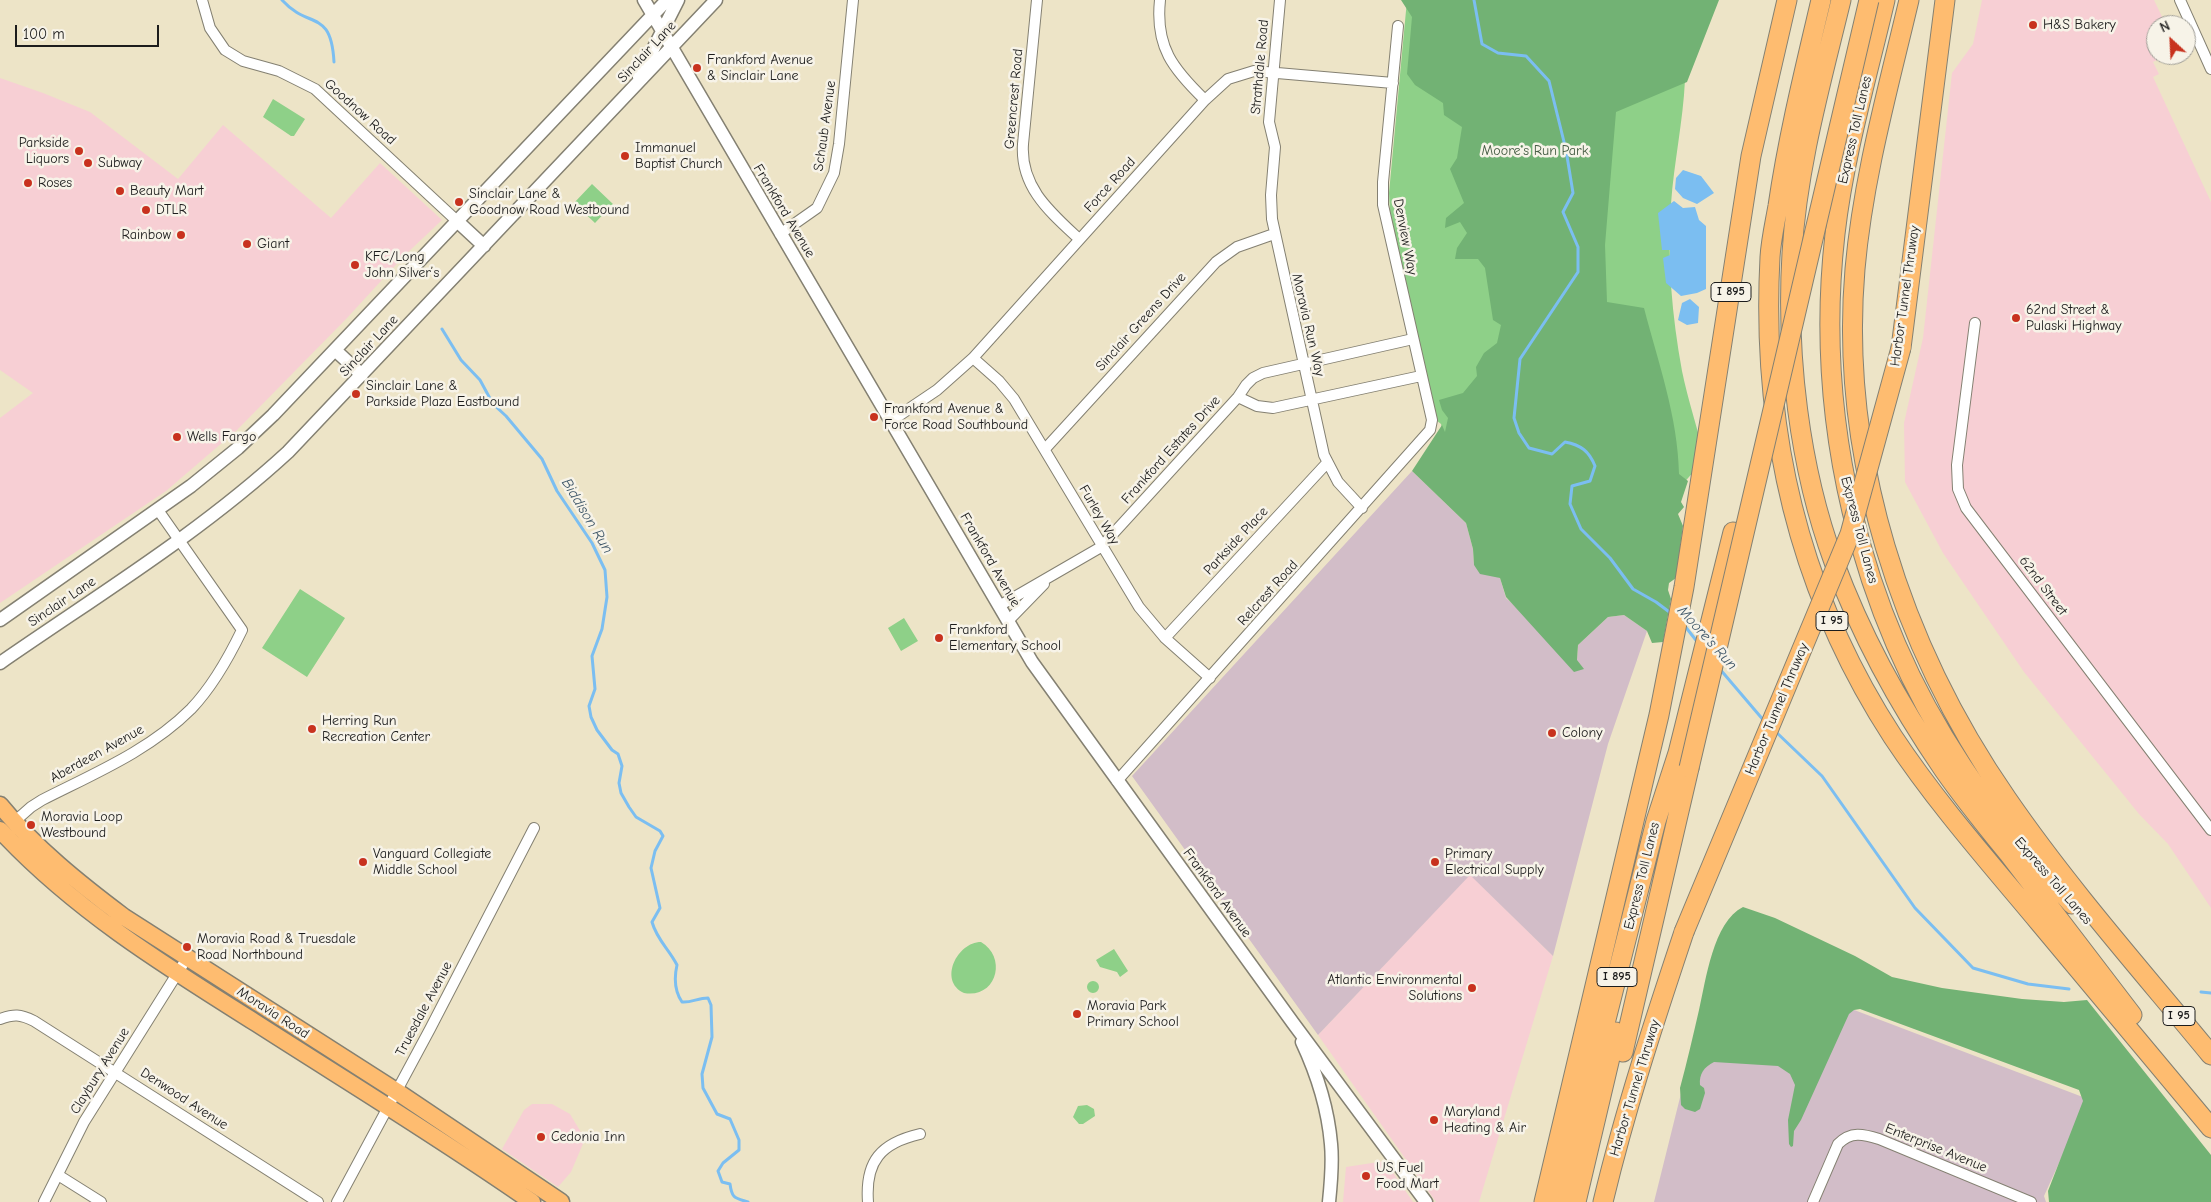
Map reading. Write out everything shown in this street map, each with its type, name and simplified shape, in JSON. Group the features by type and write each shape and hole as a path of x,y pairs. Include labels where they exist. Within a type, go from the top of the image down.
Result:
{"highway":[{"name":"I 895","path":"1544,1196 1653,740 1670,658 1684,587 1751,156 1787,0"},
{"name":"I 95","path":"1821,0 1782,174 1771,253 1768,319 1772,392 1782,466 1796,522 1813,572 1835,628 1860,679 1893,736 1925,782 2211,1128"},
{"name":"Express Toll Lanes","path":"1841,0 1801,177 1792,251 1790,317 1805,455 1818,512 1834,562 1882,667 1913,722 1945,772 2211,1119"},
{"name":"Express Toll Lanes","path":"1560,1202 1656,820 1678,753 1733,532 1859,0"},
{"name":"Express Toll Lanes","path":"1588,1202 1870,0"},
{"name":"Express Toll Lanes","path":"1885,0 1843,182 1835,235 1831,288 1831,360 1835,413 1846,486 1859,540 1881,606 1901,656 1930,712 1961,765 2013,835 2086,920 2146,976"},
{"name":"I 95","path":"1909,0 1866,186 1855,272 1854,342 1856,394 1870,492 1906,605 1936,678 1968,739 2026,826 2211,1055"},
{"name":"Harbor Tunnel Thruway","path":"1603,1202 1618,1139 1635,1082 1684,932 1850,534 1900,348 1945,0"},
{"path":"1576,1202 1663,832 1678,753"}],"main road":[{"name":"Moravia Road","path":"0,805 4,831 36,867 76,900 176,974 387,1107 532,1202"},
{"name":"Moravia Road","path":"4,831 34,842 98,897 187,958 396,1091 561,1202"}],"street":[{"name":"Goodnow Road","path":"202,0 210,28 225,50 243,61 279,71 314,88 457,221"},
{"name":"Frankford Avenue","path":"644,0 999,606 1048,686 1426,1202"},
{"name":"Sinclair Lane","path":"0,620 158,510 238,448 273,415 667,0"},
{"path":"634,88 678,0"},
{"name":"Sinclair Lane","path":"0,663 180,541 228,505 268,471 311,429 716,0"},
{"name":"Schaub Avenue","path":"780,234 817,208 831,184 839,144 853,0"},
{"name":"Greencrest Road","path":"1038,0 1023,144 1024,166 1032,187 1041,202 1079,239"},
{"path":"1160,0 1160,32 1169,60 1184,79 1205,100"},
{"name":"Strathdale Road","path":"1272,135 1268,122 1280,0"},
{"path":"2180,0 2211,69"},
{"name":"Denview Way","path":"1398,26 1383,182 1383,205 1432,420"},
{"name":"Force Road","path":"891,421 937,390 972,358 1205,100 1228,80 1254,71 1393,84"},
{"name":"Moravia Run Way","path":"1272,135 1276,147 1271,196 1274,234 1311,401 1326,463 1345,490 1362,508"},
{"path":"457,221 484,246"},
{"name":"Sinclair Greens Drive","path":"1045,449 1216,262 1237,246 1274,234"},
{"name":"62nd Street","path":"1974,323 1957,465 1958,489 1966,508 2211,830"},
{"name":"Frankford Estates Drive","path":"999,606 1101,547 1238,397 1252,378 1263,373 1413,339"},
{"path":"335,350 362,375"},
{"name":"Furley Way","path":"972,358 1010,394 1045,449 1130,594 1165,638 1210,678"},
{"name":"Frankford Estates Drive","path":"1238,397 1257,406 1273,408 1422,376"},
{"name":"Relcrest Road","path":"1117,781 1427,436 1432,420"},
{"name":"Parkside Place","path":"1165,638 1326,463"},
{"name":"Aberdeen Avenue","path":"4,831 31,806 128,756 157,737 190,710 200,699 231,651 242,630 158,510"},
{"name":"Frankford Estates Drive","path":"1008,621 1054,575"},
{"name":"Truesdale Avenue","path":"337,1202 534,828"},
{"name":"Claybury Avenue","path":"44,1202 84,1122 114,1071 187,958"},
{"name":"Denwood Avenue","path":"0,1020 12,1015 21,1015 34,1021 318,1202"},
{"path":"1294,1023 1315,1071 1326,1111 1332,1160 1330,1202"},
{"path":"1326,1111 1327,1085 1331,1072"},
{"path":"868,1202 870,1171 883,1150 900,1139 920,1134"},
{"name":"Enterprise Avenue","path":"1813,1202 1838,1144 1849,1136 1866,1135 2030,1201"},
{"path":"58,1175 102,1202"}],"shaded area":[{"path":"1982,0 2154,0 2161,15 2146,15 2146,65 2154,65 2159,74 2153,77 2211,202 2211,908 2168,844 2139,814 2024,672 1943,553 1905,482 1904,423 1923,338 1952,73 1973,44"},
{"path":"0,78 90,112 178,179 223,125 331,218 380,163 442,220 403,257 347,318 237,430 166,491 0,603 0,418 33,393 0,370"},
{"path":"1412,471 1466,523 1473,549 1474,565 1500,578 1506,598 1577,660 1578,645 1608,617 1624,615 1647,631 1608,744 1553,956 1470,875 1318,1035 1132,776"},
{"path":"1470,874 1553,956 1479,1202 1436,1202 1318,1035"},
{"path":"1715,957 2088,1099 2044,1196 2046,1202 1654,1202"},
{"path":"532,1104 552,1104 570,1114 585,1139 571,1172 558,1187 502,1149 524,1110"},
{"path":"1385,1161 1413,1202 1343,1202 1346,1167"}],"green space":[{"name":"Moore's Run Park","path":"1401,0 1719,0 1687,82 1616,112 1605,245 1607,302 1644,308 1671,411 1678,453 1679,474 1688,481 1681,502 1684,507 1678,514 1683,526 1676,578 1669,583 1668,590 1671,599 1663,642 1652,643 1647,631 1624,615 1608,617 1578,645 1577,660 1584,669 1574,672 1506,597 1500,578 1480,574 1474,565 1473,549 1466,523 1412,471 1442,425 1445,432 1448,418 1442,410 1439,400 1463,393 1477,376 1476,367 1484,353 1497,343 1501,325 1493,320 1485,268 1478,259 1455,259 1457,248 1467,233 1460,222 1445,228 1446,218 1464,203 1450,169 1457,158 1462,127 1444,115 1443,103 1415,85 1407,74 1412,17"},
{"name":"Moore's Run Park","path":"1407,0 1685,80 1671,204 1670,267 1675,330 1682,371 1705,459 1631,542 1474,548 1441,424 1436,420 1390,212 1389,193"},
{"path":"273,99 305,119 294,136 291,136 263,117"},
{"path":"592,184 613,204 595,223 574,203"},
{"path":"300,589 345,618 307,677 262,648"},
{"path":"904,618 918,641 901,651 888,628"},
{"path":"1743,907 1775,918 1855,956 1892,977 1942,988 2022,999 2064,1002 2087,1000 2211,1155 2211,1202 2049,1202 2048,1191 2083,1101 2079,1090 1860,1009 1854,1010 1849,1014 1801,1120 1794,1131 1793,1146 1791,1147 1789,1144 1788,1120 1795,1085 1790,1074 1778,1066 1714,1062 1707,1066 1700,1077 1700,1085 1704,1088 1705,1093 1700,1109 1695,1112 1685,1109 1681,1105 1680,1088 1712,953 1724,925"},
{"path":"981,942 989,949 994,958 995,976 991,984 984,990 975,993 964,993 956,987 952,980 954,963 958,955 965,948"},
{"path":"1114,949 1128,971 1120,977 1117,972 1100,967 1096,960"},
{"path":"1091,981 1095,981 1099,987 1095,993 1091,993 1087,989 1087,985"},
{"path":"1087,1105 1094,1109 1095,1116 1083,1124 1079,1124 1073,1117 1078,1106"}],"water":[{"path":"1683,170 1701,176 1714,193 1697,204 1683,198 1675,189 1676,178"},
{"path":"1674,201 1683,208 1695,207 1699,220 1706,226 1706,289 1681,296 1666,283 1663,258 1670,255 1670,250 1662,250 1658,213"},
{"path":"1690,299 1699,307 1698,323 1687,325 1678,320 1682,303"}],"waterway":[{"name":"Biddison Run","path":"282,0 301,15 317,22 323,27 332,45 334,62"},
{"name":"Moore's Run","path":"1474,0 1482,44 1498,53 1526,56 1549,81 1566,150 1573,193 1563,212 1578,247 1578,272 1520,359 1514,418 1519,433 1529,448 1552,454 1565,442 1580,447 1590,456 1595,466 1590,481 1572,486 1570,504 1581,529 1610,558 1633,589 1672,614"},
{"name":"Biddison Run","path":"442,329 461,360 480,380 493,404 506,416 542,459 557,491 592,543 605,570 607,597 602,629 592,656 595,689 589,706 591,717 597,730 612,750 618,754 622,766 619,783 621,793 629,807 636,817 660,831 663,836 655,851 651,868 660,908 652,922 657,934 677,965 675,984 682,1002 708,998 711,1005 712,1037 702,1074 703,1088 717,1114 730,1119 739,1140 739,1150 723,1163 718,1171 722,1182 730,1184 733,1195 740,1200 748,1202"},
{"name":"Moore's Run","path":"1684,625 1699,644"},
{"name":"Moore's Run","path":"1719,668 1765,722"},
{"name":"Moore's Run","path":"1775,731 1822,776 1915,908 1973,968 2028,984 2069,989"},
{"name":"Moore's Run","path":"2201,992 2211,993"}],"place":[{"name":"H&S Bakery","path":"2033,25"},
{"name":"Frankford Avenue & Sinclair Lane","path":"697,68"},
{"name":"Parkside Liquors","path":"79,151"},
{"name":"Immanuel Baptist Church","path":"625,156"},
{"name":"Subway","path":"88,163"},
{"name":"Roses","path":"28,183"},
{"name":"Beauty Mart","path":"120,191"},
{"name":"Sinclair Lane & Goodnow Road Westbound","path":"459,202"},
{"name":"DTLR","path":"146,210"},
{"name":"Rainbow","path":"181,235"},
{"name":"Giant","path":"247,244"},
{"name":"KFC/Long John Silver’s","path":"355,265"},
{"name":"62nd Street & Pulaski Highway","path":"2016,318"},
{"name":"Sinclair Lane & Parkside Plaza Eastbound","path":"356,394"},
{"name":"Frankford Avenue & Force Road Southbound","path":"874,417"},
{"name":"Wells Fargo","path":"177,437"},
{"name":"Frankford Elementary School","path":"939,638"},
{"name":"Herring Run Recreation Center","path":"312,729"},
{"name":"Colony","path":"1552,733"},
{"name":"Moravia Loop Westbound","path":"31,825"},
{"name":"Vanguard Collegiate Middle School","path":"363,862"},
{"name":"Primary Electrical Supply","path":"1435,862"},
{"name":"Moravia Road & Truesdale Road Northbound","path":"187,947"},
{"name":"Atlantic Environmental Solutions","path":"1472,988"},
{"name":"Moravia Park Primary School","path":"1077,1014"},
{"name":"Maryland Heating & Air","path":"1434,1120"},
{"name":"Cedonia Inn","path":"541,1137"},
{"name":"US Fuel Food Mart","path":"1366,1176"}]}
